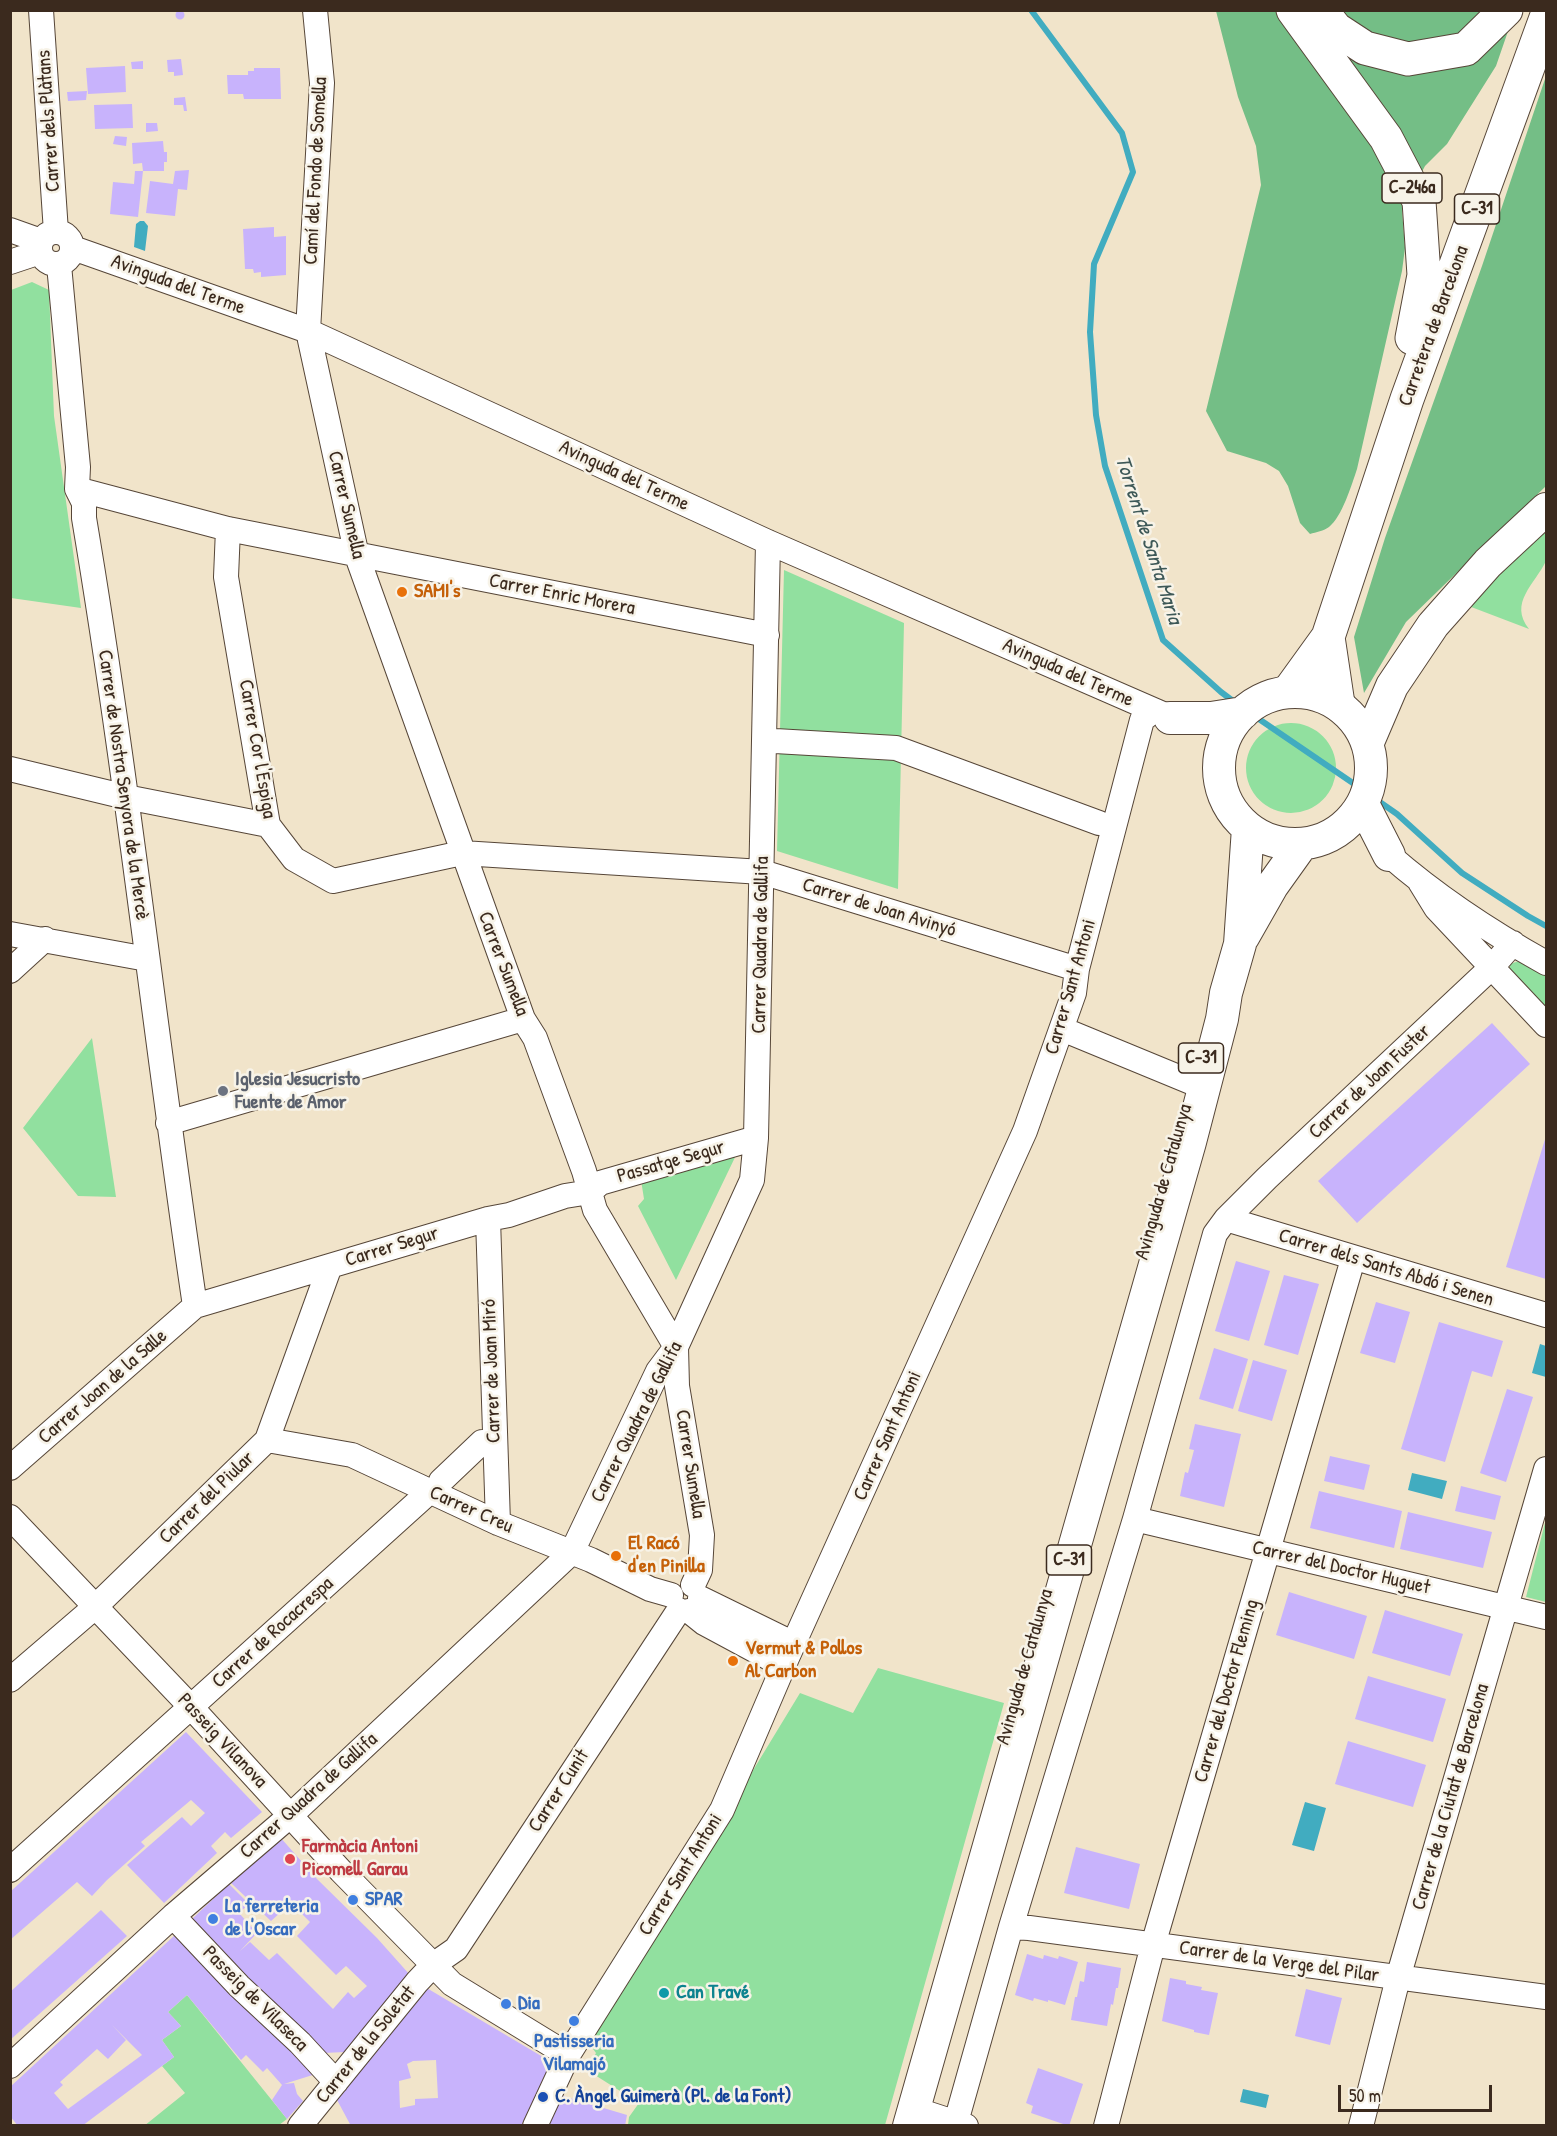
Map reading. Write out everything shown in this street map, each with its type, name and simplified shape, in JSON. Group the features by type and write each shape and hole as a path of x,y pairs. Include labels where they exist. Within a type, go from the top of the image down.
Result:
{"highway":[{"name":"C-246a","path":"1293,10 1386,138 1419,201 1424,275 1408,364 1407,399"},
{"path":"1321,10 1336,29 1365,48 1408,59 1466,49 1506,10"},
{"name":"Carretera de Barcelona","path":"1328,637 1407,399 1546,18"},
{"name":"C-31","path":"1289,691 1328,637"},
{"name":"C-31","path":"1328,637 1338,704"}],"main road":[{"path":"1368,742 1392,686 1433,625 1488,563 1546,509"},
{"path":"1289,691 1315,693 1338,704 1356,720 1368,742 1372,763 1367,794 1352,820 1338,831 1320,840 1302,844 1283,843 1264,838 1248,828 1232,811 1222,789 1219,765 1223,742 1234,722 1246,710 1268,696 1289,691"},
{"path":"1162,714 1211,718 1246,710"},
{"path":"1162,714 1199,740 1219,765"},
{"path":"1367,794 1389,855"},
{"name":"C-31","path":"1226,993 1240,944 1248,828"},
{"path":"1338,831 1389,855"},
{"name":"C-31","path":"1240,944 1272,886 1302,844"},
{"name":"Avinguda de Catalunya","path":"906,2120 1193,1083 1214,1017 1226,993"},
{"name":"Avinguda de Catalunya","path":"906,2120 1034,1691 1178,1185 1222,1019 1226,993"}],"street":[{"name":"Carrer dels Plàtans","path":"41,10 54,248"},
{"name":"Camí del Fondo de Somella","path":"308,332 322,82 315,10"},
{"name":"Avinguda del Terme","path":"10,230 54,248 308,332 768,542 1162,714"},
{"path":"10,262 54,248"},
{"name":"Carrer de Nostra Senyora de la Mercè","path":"54,248 78,467 77,489 84,503 84,518 126,797 168,1124 195,1306"},
{"name":"Carrer Sumella","path":"308,332 357,556 462,853 523,1019 535,1038 584,1171 595,1210 676,1347 677,1386 702,1535 700,1570 686,1600"},
{"name":"Carrer Enric Morera","path":"77,489 228,529 767,635"},
{"name":"Carrer Cor l'Espiga","path":"228,529 226,577 268,825 294,859 333,881 462,853"},
{"name":"Carrer Quadra de Gallifa","path":"10,2066 173,1916 291,1815 572,1552 658,1371 676,1347 752,1180 756,1138 768,542"},
{"name":"Carrer Sant Antoni","path":"535,2126 568,2055 722,1810 784,1666 1025,1131 1074,993 1077,969 1142,720 1162,714"},
{"path":"775,741 896,748 1099,824"},
{"path":"10,769 126,797 268,825"},
{"name":"Carrer de Joan Avinyó","path":"462,853 762,872 1077,969"},
{"path":"1389,855 1420,882 1546,963"},
{"path":"1420,882 1436,908 1546,1025"},
{"path":"10,934 147,959"},
{"path":"10,971 45,939"},
{"name":"Carrer de Joan Fuster","path":"1226,1219 1492,967 1513,943"},
{"path":"168,1124 523,1019"},
{"path":"1062,1029 1193,1083"},
{"name":"Passatge Segur","path":"590,1192 600,1183 756,1138"},
{"name":"Carrer Segur","path":"195,1306 488,1219 509,1215 565,1196 590,1192"},
{"name":"Carrer de Joan Miró","path":"488,1219 498,1523"},
{"path":"906,2120 961,2124 1011,1928 1135,1520 1215,1234 1226,1219"},
{"name":"Carrer dels Sants Abdó i Senen","path":"1226,1219 1353,1259 1546,1315"},
{"name":"Carrer del Doctor Fleming","path":"1106,2126 1153,1945 1353,1259"},
{"name":"Carrer del Piular","path":"10,1680 95,1607 267,1440 330,1266"},
{"name":"Carrer Joan de la Salle","path":"10,1468 195,1306"},
{"name":"Carrer Creu","path":"267,1440 352,1455 435,1487 498,1523 572,1552 650,1589 686,1600 794,1644"},
{"name":"Carrer de Rocacrespa","path":"10,1870 482,1442"},
{"name":"Carrer de la Ciutat de Barcelona","path":"1362,2126 1398,1978 1546,1469"},
{"name":"Passeig Vilanova","path":"10,1517 192,1707 341,1870 452,1984 568,2055"},
{"name":"Carrer del Doctor Huguet","path":"1135,1520 1546,1617"},
{"name":"Carrer Creu","path":"686,1600 704,1623 784,1666"},
{"name":"Carrer Cunit","path":"433,1965 456,1949 686,1600"},
{"name":"Passeig de Vilaseca","path":"173,1916 239,1986 300,2043 336,2082"},
{"name":"Carrer de la Verge del Pilar","path":"1011,1928 1029,1928 1546,1997"},
{"name":"Carrer de la Soletat","path":"300,2126 433,1965"}],"green space":[{"path":"1216,11 1515,11 1496,66 1447,144 1425,166 1402,210 1405,248 1402,271 1357,469 1346,500 1334,522 1325,530 1310,534 1300,523 1288,486 1279,471 1266,463 1227,451 1206,411 1261,185 1256,146 1238,97"},
{"path":"1546,76 1546,486 1406,622 1364,693 1354,637 1385,538 1482,266"},
{"path":"32,282 49,290 54,416 81,608 11,598 11,290"},
{"path":"1546,528 1547,558 1522,602 1523,620 1529,629 1466,605"},
{"path":"784,570 904,623 898,889 777,851"},
{"path":"1282,723 1300,723 1316,730 1329,743 1336,759 1336,777 1329,793 1316,806 1300,813 1282,813 1266,806 1253,793 1246,777 1246,759 1253,743 1266,730"},
{"path":"1522,960 1546,974 1546,1015 1509,974 1510,964"},
{"path":"92,1038 116,1197 78,1196 23,1128"},
{"path":"739,1149 676,1280 638,1206 644,1199 641,1180"},
{"path":"1546,1519 1546,1602 1526,1597"},
{"path":"878,1668 1004,1703 885,2125 628,2125 629,2117 639,2103 587,2070 596,2053 588,2042 800,1693 853,1713"},
{"path":"187,1995 287,2119 279,2125 144,2126 185,2093 162,2066 174,2057 162,2040 181,2026 168,2012"}],"water":[{"path":"144,221 148,226 145,251 134,247 136,224"},
{"path":"1540,1344 1546,1346 1546,1377 1532,1373"},
{"path":"1412,1473 1447,1481 1442,1499 1408,1490"},
{"path":"1305,1802 1326,1808 1314,1851 1292,1845"},
{"path":"1243,2089 1269,2095 1266,2108 1240,2102"}],"building":[{"path":"180,11 184,15 180,19 176,15"},
{"path":"181,59 183,75 174,76 174,72 168,72 167,60"},
{"path":"143,61 143,69 132,69 131,62"},
{"path":"125,66 126,92 88,94 86,68"},
{"path":"254,68 280,68 281,99 244,99 243,94 228,94 227,75 248,75 248,71 254,71"},
{"path":"87,91 86,100 68,101 67,92"},
{"path":"185,97 187,111 184,111 183,105 174,105 174,98"},
{"path":"132,104 133,128 95,129 94,105"},
{"path":"146,123 157,123 158,131 146,132"},
{"path":"115,136 127,137 126,146 113,144"},
{"path":"163,141 164,152 167,152 164,171 143,171 142,163 133,164 132,143"},
{"path":"189,170 187,190 178,189 175,216 146,213 150,181 173,184 175,171"},
{"path":"135,171 143,171 138,217 110,214 113,182 134,184"},
{"path":"274,227 274,237 286,236 286,275 261,277 261,272 254,273 253,269 245,269 243,229"},
{"path":"1492,1023 1530,1064 1357,1223 1318,1181"},
{"path":"1546,1136 1546,1279 1506,1267"},
{"path":"1236,1261 1270,1271 1249,1341 1215,1331"},
{"path":"1284,1275 1319,1284 1298,1355 1264,1345"},
{"path":"1376,1302 1410,1312 1395,1363 1360,1353"},
{"path":"1439,1322 1503,1341 1492,1377 1472,1371 1445,1462 1401,1449"},
{"path":"1214,1348 1248,1359 1233,1409 1199,1399"},
{"path":"1253,1360 1287,1370 1272,1421 1238,1411"},
{"path":"1507,1389 1533,1397 1506,1482 1480,1473"},
{"path":"1195,1424 1241,1434 1224,1507 1180,1496 1185,1472 1188,1473 1194,1450 1189,1449"},
{"path":"1330,1456 1370,1465 1364,1490 1324,1481"},
{"path":"1461,1486 1501,1496 1495,1520 1455,1511"},
{"path":"1319,1491 1402,1511 1394,1548 1310,1528"},
{"path":"1408,1512 1492,1532 1483,1568 1400,1549"},
{"path":"1289,1592 1367,1616 1354,1659 1276,1635"},
{"path":"1385,1610 1463,1634 1450,1676 1372,1653"},
{"path":"1368,1676 1446,1699 1433,1742 1355,1719"},
{"path":"186,1732 262,1812 231,1838 225,1832 211,1846 217,1853 164,1903 127,1865 182,1817 191,1826 205,1813 191,1800 141,1842 145,1846 92,1896 77,1882 10,1940 10,1892"},
{"path":"1348,1741 1426,1765 1413,1807 1335,1784"},
{"path":"280,1837 317,1879 377,1938 410,1975 346,2052 323,2053 248,1980 250,1979 192,1919 229,1884 249,1904 239,1913 257,1933 240,1951 250,1942 269,1960 277,1953 333,2009 348,1992 354,1998 367,1986 346,1966 336,1975 297,1936 310,1922 291,1903 271,1921 231,1883"},
{"path":"1076,1847 1140,1864 1129,1909 1064,1893"},
{"path":"101,1910 127,1936 10,2040 10,1992"},
{"path":"175,1935 319,2073 284,2084 294,2083 297,2094 303,2101 287,2119 272,2100 282,2085 267,2068 263,2072 246,2055 241,2060 187,1995 168,2012 181,2026 162,2040 174,2057 82,2126 18,2126 10,2116 10,2087","holes":["112,2025 142,2055 68,2109 54,2093 63,2085 60,2082 97,2049 108,2059 126,2040"]},
{"path":"1027,1954 1043,1959 1044,1955 1058,1959 1059,1956 1078,1962 1065,2005 1034,1998 1033,2001 1015,1995"},
{"path":"1087,1962 1121,1968 1107,2026 1071,2020 1080,1981 1084,1982"},
{"path":"1170,1978 1202,1987 1201,1990 1218,1993 1209,2035 1162,2021"},
{"path":"425,1987 553,2063 521,2126 351,2126 336,2098","holes":["436,2060 438,2098 415,2099 415,2105 400,2108 399,2081 411,2078 407,2064 413,2061"]},
{"path":"1306,1989 1342,1998 1330,2045 1295,2036"},
{"path":"1038,2068 1083,2084 1069,2126 1031,2113 1033,2106 1026,2103"},
{"path":"560,2095 627,2115 625,2126 546,2126"}],"waterway":[{"name":"Torrent de Santa Maria","path":"1031,10 1122,133 1133,172 1094,264 1090,332 1096,415 1105,466 1163,640 1237,704"},
{"name":"Torrent de Santa Maria","path":"1253,715 1366,792"},
{"name":"Torrent de Santa Maria","path":"1374,798 1397,814 1462,873 1546,926"}],"place":[{"name":"SAMI's","path":"402,592"},
{"name":"Iglesia Jesucristo Fuente de Amor","path":"223,1091"},
{"name":"El Racó d'en Pinilla","path":"616,1556"},
{"name":"Vermut & Pollos Al Carbon","path":"733,1661"},
{"name":"Farmàcia Antoni Picomell Garau","path":"290,1859"},
{"name":"SPAR","path":"353,1900"},
{"name":"La ferreteria de l'Oscar","path":"213,1919"},
{"name":"Can Travé","path":"664,1993"},
{"name":"Dia","path":"506,2004"},
{"name":"Pastisseria Vilamajó","path":"574,2021"},
{"name":"C. Àngel Guimerà (Pl. de la Font)","path":"543,2097"}]}
